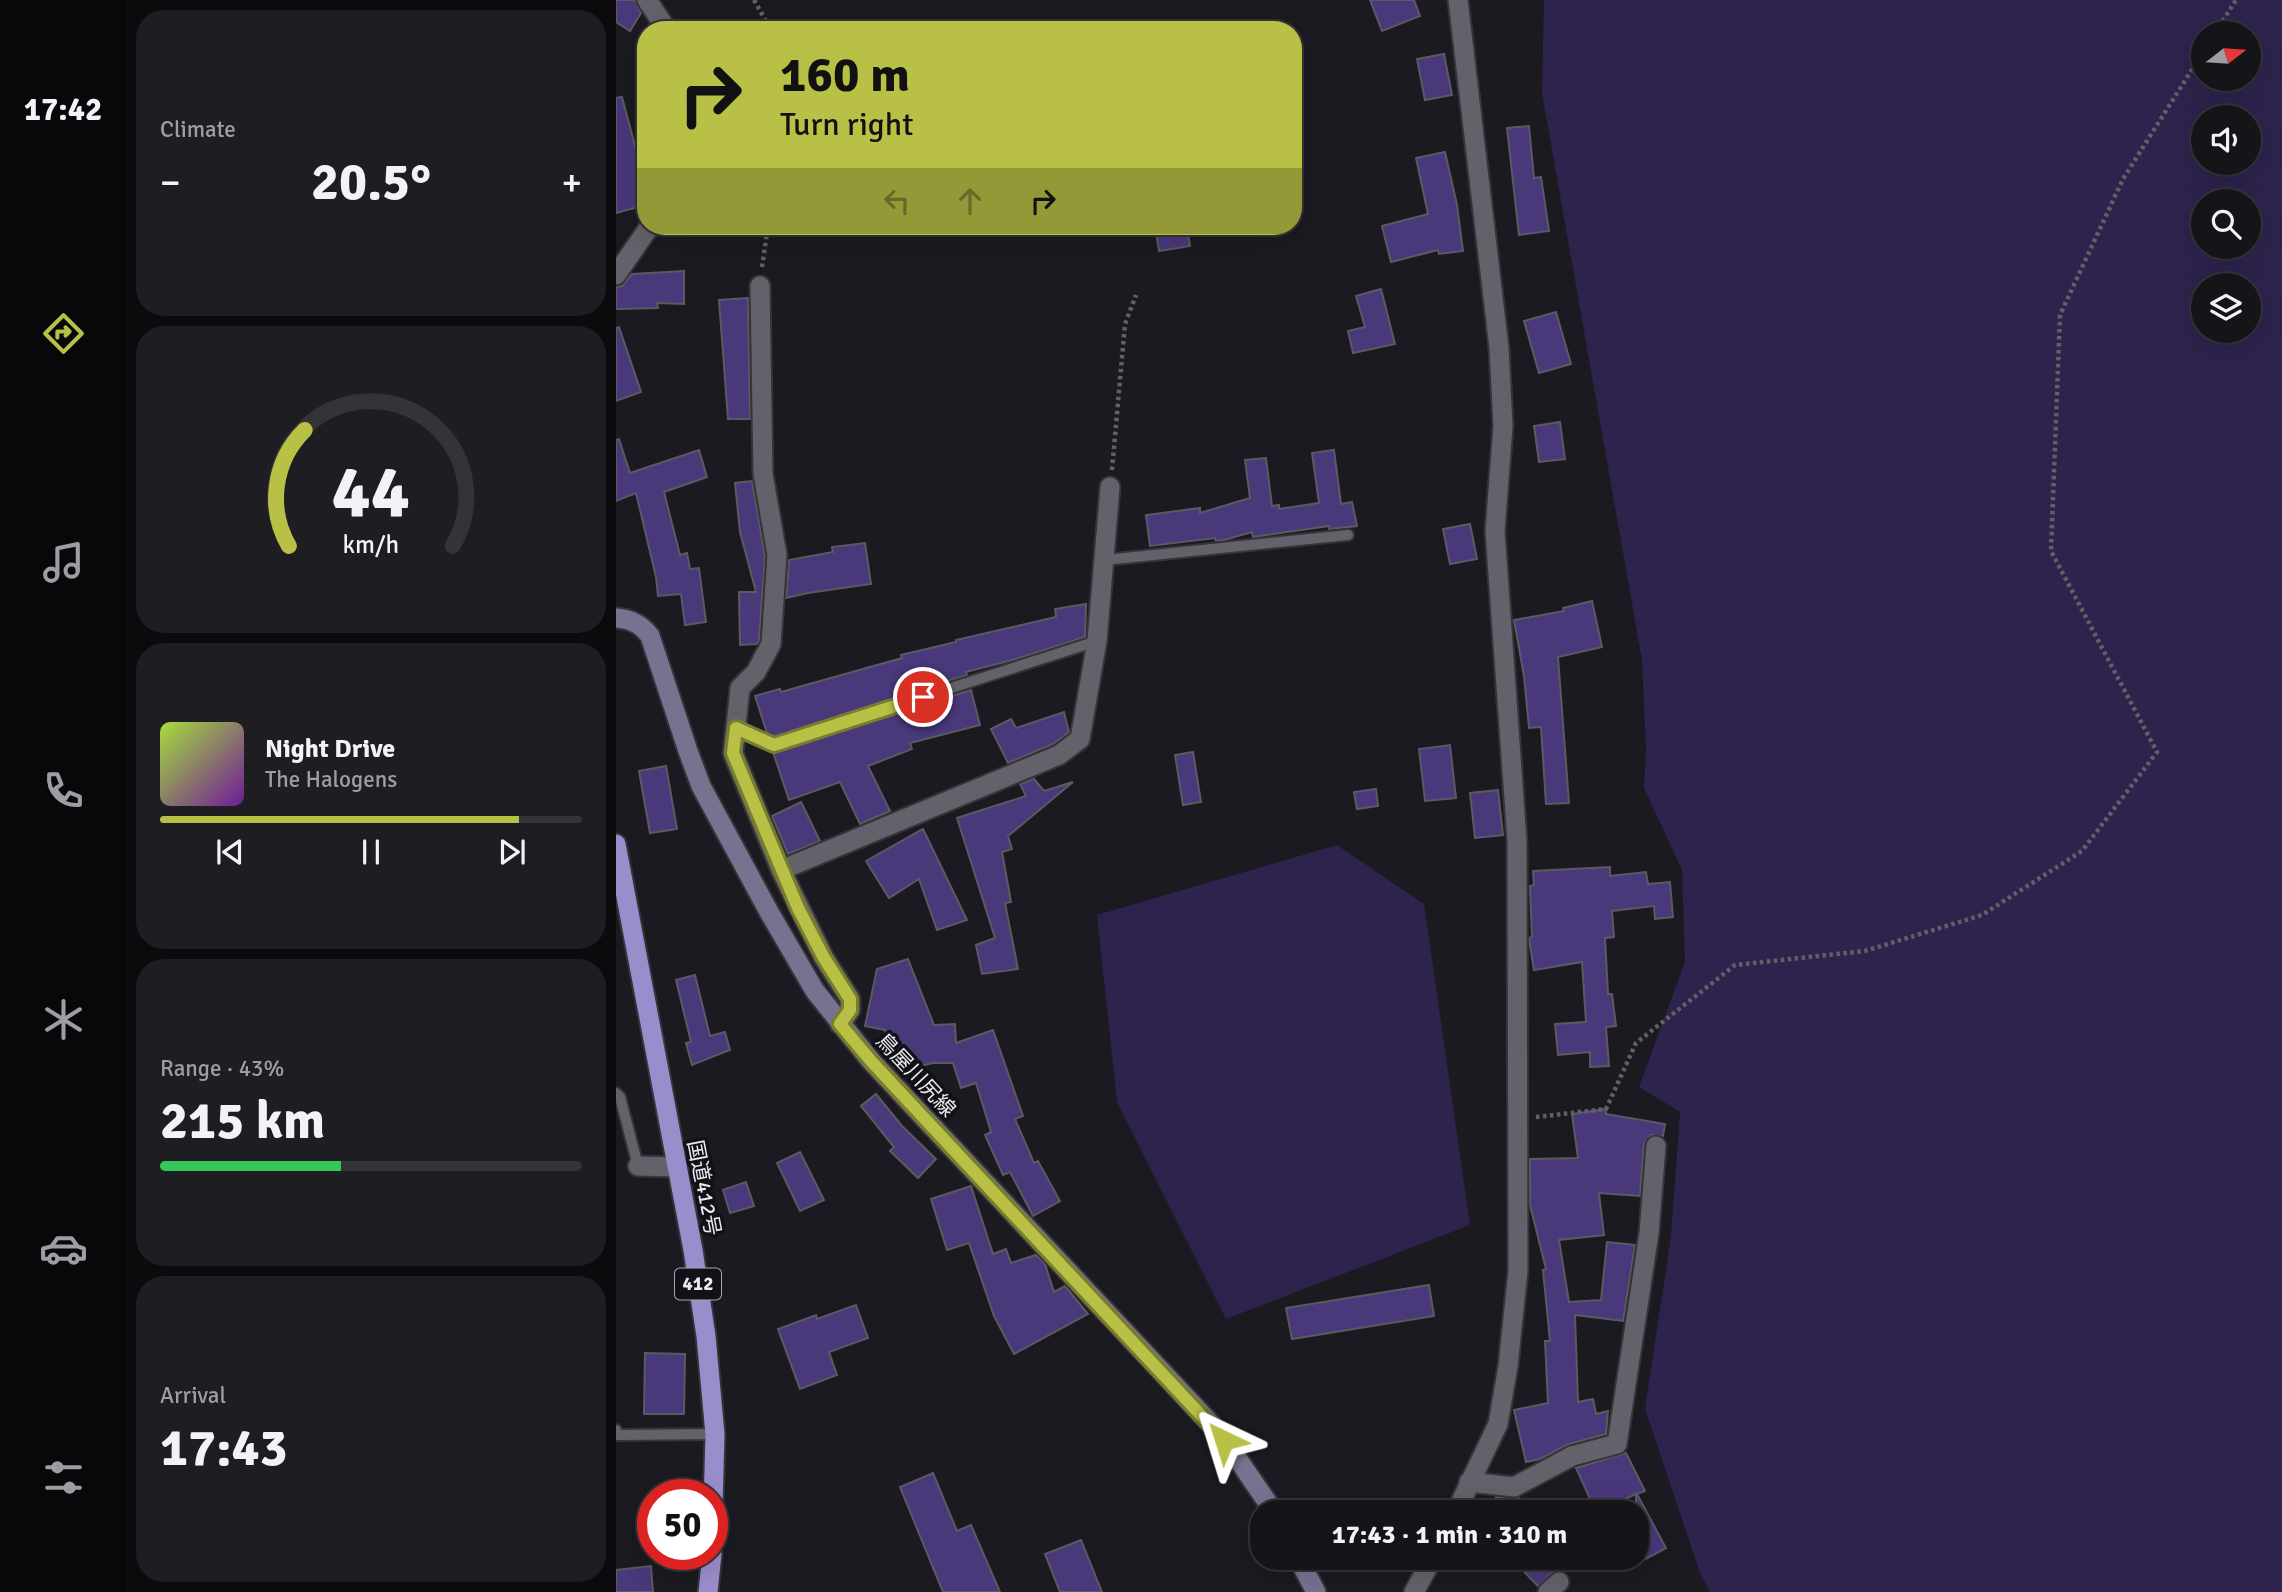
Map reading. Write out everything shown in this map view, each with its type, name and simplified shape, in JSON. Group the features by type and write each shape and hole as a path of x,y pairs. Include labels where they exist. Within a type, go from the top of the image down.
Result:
{"highway":[{"name":"国道412号","path":"616,844 693,1250 706,1336 715,1434 714,1479"},
{"path":"708,1592 710,1570"}],"main road":[{"name":"鳥屋川尻線","path":"616,618 632,621 650,636 701,786 792,954 840,1024 887,1078 1211,1424 1266,1500"},
{"path":"1304,1570 1316,1592"}],"street":[{"path":"647,0 661,21"},
{"path":"1458,0 1499,348 1503,426 1495,531 1517,841 1518,1119 1518,1271 1508,1366 1498,1424 1461,1500"},
{"path":"616,275 644,235"},
{"path":"760,286 763,474 777,555 771,644 756,672 740,688 733,753 781,870 824,958 850,999 850,1010 840,1024"},
{"path":"781,870 1059,755 1080,739 1097,641 1110,487"},
{"path":"1469,1482 1514,1487 1572,1456 1617,1444 1648,1233 1656,1146"},
{"path":"638,1166 677,1167"},
{"path":"1414,1592 1426,1570"}],"lane":[{"path":"1105,559 1348,535"},
{"path":"736,728 774,745 1097,641"},
{"path":"616,1094 620,1097 638,1166"},
{"path":"616,1430 618,1435 715,1434"}],"path":[{"path":"754,0 766,21"},
{"path":"2223,21 2236,0"},
{"path":"1518,1119 1606,1109 1636,1043 1735,965 1865,951 1982,915 2082,851 2157,752 2052,551 2060,315 2123,179 2191,71"},
{"path":"760,286 767,235"},
{"path":"1110,487 1125,324 1136,295"}],"shaded area":[{"path":"1544,0 2282,0 2282,1592 1710,1592 1700,1573 1645,1409 1671,1236 1680,1112 1639,1087 1685,962 1682,870 1644,788 1646,750 1642,660 1542,93"},
{"path":"1337,845 1424,904 1470,1225 1226,1319 1117,1102 1097,915"}],"building":[{"path":"616,0 635,0 641,13 630,31 616,22"},
{"path":"1370,0 1414,0 1420,16 1382,31"},
{"path":"1444,54 1452,95 1425,100 1417,59"},
{"path":"622,97 637,153 637,207 616,213 616,98"},
{"path":"1529,126 1534,178 1541,177 1549,231 1519,235 1507,128"},
{"path":"1445,152 1457,205 1463,251 1439,254 1438,250 1391,262 1382,226 1428,214 1416,158"},
{"path":"1156,235 1188,235 1190,246 1159,251"},
{"path":"684,271 684,304 657,303 658,308 616,309 616,287 622,286 632,274"},
{"path":"1381,289 1395,344 1353,353 1348,331 1365,327 1356,296"},
{"path":"748,298 750,419 728,419 719,300"},
{"path":"1556,312 1571,364 1539,373 1524,321"},
{"path":"619,327 641,392 616,401 616,328"},
{"path":"1560,422 1565,459 1539,462 1534,426"},
{"path":"619,439 630,473 699,450 707,477 664,492 680,555 687,553 690,569 699,568 706,622 685,625 681,594 658,596 636,493 616,501 616,440"},
{"path":"1334,450 1341,504 1352,502 1357,526 1329,529 1329,526 1253,537 1252,532 1224,540 1216,541 1215,538 1150,546 1146,515 1200,508 1200,513 1250,498 1245,460 1266,458 1272,506 1279,505 1279,509 1319,503 1312,453"},
{"path":"752,481 765,556 759,641 757,644 740,645 739,592 756,592 740,532 735,483"},
{"path":"1470,524 1477,559 1450,564 1443,529"},
{"path":"865,543 871,584 786,598 789,560 833,552 832,547"},
{"path":"1592,601 1602,647 1558,657 1569,803 1546,804 1541,727 1529,728 1524,676 1514,620 1564,611 1563,608"},
{"path":"1086,604 1085,637 966,672 967,675 774,737 767,733 755,696 780,689 781,692 956,640 1056,617 1055,609"},
{"path":"971,690 980,725 910,743 912,749 868,766 890,811 860,824 840,782 789,800 773,752"},
{"path":"1064,712 1069,732 1053,744 1008,763 991,729 1011,719 1016,728"},
{"path":"1450,745 1456,798 1425,801 1419,749"},
{"path":"1193,752 1201,802 1183,805 1175,755"},
{"path":"666,766 677,829 650,833 639,771"},
{"path":"1034,779 1044,791 1073,782 1008,836 1012,849 1002,852 1011,902 1005,903 1018,969 982,974 976,945 995,938 957,818 1026,796 1020,784"},
{"path":"1376,789 1378,806 1357,809 1354,792"},
{"path":"1498,790 1503,835 1475,838 1470,793"},
{"path":"801,802 820,841 788,854 772,816"},
{"path":"923,829 967,920 937,930 919,879 889,898 866,861"},
{"path":"1610,867 1610,876 1646,872 1648,884 1670,882 1673,917 1655,919 1654,906 1612,911 1614,937 1605,938 1608,994 1612,994 1616,1026 1606,1027 1609,1066 1590,1067 1590,1052 1558,1055 1555,1024 1586,1022 1582,962 1534,970 1529,939 1532,936 1530,886 1534,885 1533,871"},
{"path":"908,959 934,1025 955,1024 956,1043 993,1030 1023,1116 1015,1119 1034,1163 1038,1161 1060,1201 1033,1216 1010,1172 1003,1175 985,1135 991,1132 976,1083 961,1088 953,1063 933,1063 898,1071 894,1067 885,1030 865,1026 877,969"},
{"path":"695,975 710,1036 725,1032 730,1050 692,1065 686,1043 691,1042 676,980"},
{"path":"876,1094 902,1126 936,1159 918,1178 890,1151 894,1147 861,1106"},
{"path":"1606,1109 1606,1114 1665,1124 1663,1136 1651,1135 1644,1144 1640,1196 1599,1193 1604,1235 1559,1240 1569,1302 1601,1300 1607,1242 1635,1245 1623,1321 1575,1315 1578,1402 1593,1399 1596,1414 1608,1411 1606,1434 1569,1444 1540,1459 1526,1462 1514,1410 1548,1403 1545,1341 1550,1341 1543,1270 1546,1269 1530,1205 1530,1159 1578,1158 1572,1114"},
{"path":"800,1152 824,1200 800,1211 777,1163"},
{"path":"746,1182 754,1206 730,1213 723,1190"},
{"path":"971,1186 993,1254 1006,1249 1011,1263 1036,1255 1045,1264 1054,1292 1065,1286 1088,1314 1014,1354 994,1316 969,1243 947,1250 931,1199"},
{"path":"1429,1285 1434,1316 1292,1339 1286,1308"},
{"path":"856,1305 868,1338 829,1352 837,1375 800,1389 778,1329 816,1315 817,1319"},
{"path":"645,1353 685,1354 684,1414 644,1414"},
{"path":"1626,1453 1645,1491 1637,1494 1640,1500 1636,1500 1636,1494 1623,1500 1591,1500 1576,1468"},
{"path":"933,1473 957,1531 971,1525 1000,1592 943,1592 900,1487"},
{"path":"1496,1497 1522,1500 1494,1500"},
{"path":"1649,1516 1666,1548 1649,1557"},
{"path":"1081,1540 1102,1592 1060,1592 1045,1554"},
{"path":"637,1568 637,1570 651,1570 653,1592 616,1592 616,1570"},
{"path":"1523,1570 1554,1571 1538,1586"}],"route":[{"path":"923,697 774,745 736,728 733,753 781,870 824,958 850,999 850,1010 840,1024 871,1061 1186,1396 1224,1440"}]}
